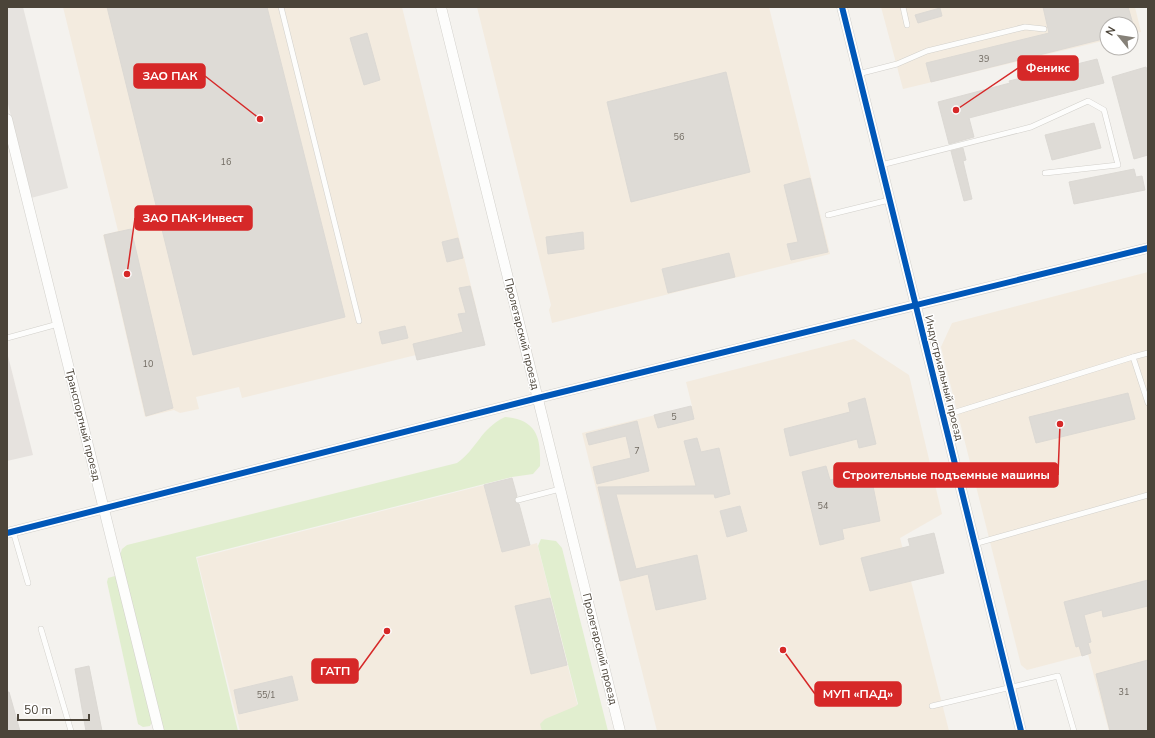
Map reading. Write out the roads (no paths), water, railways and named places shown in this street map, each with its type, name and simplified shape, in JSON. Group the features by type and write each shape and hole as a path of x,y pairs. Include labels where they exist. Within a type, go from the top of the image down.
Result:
{"street":[{"name":"Пролетарский проезд","path":"441,7 620,731"},
{"name":"Индустриальный проезд","path":"842,7 1021,731"},
{"name":"Транспортный проезд","path":"7,120 159,731"},
{"path":"10,532 538,398 1148,248"}],"lane":[{"path":"281,7 359,321"},
{"path":"903,7 907,26"},
{"path":"858,74 896,64 927,51 1025,27 1044,29"},
{"path":"881,165 1031,126 1088,100 1104,110 1118,165 1045,173"},
{"path":"828,215 890,200"},
{"path":"7,338 58,324"},
{"path":"943,416 1148,353"},
{"path":"1133,357 1148,403"},
{"path":"518,500 560,489"},
{"path":"974,544 1148,495"},
{"path":"10,532 28,583"},
{"path":"41,629 71,731"},
{"path":"932,706 1058,676 1074,731"}],"place":[{"name":"Феникс","path":"956,110"},
{"name":"ЗАО ПАК","path":"260,119"},
{"name":"ЗАО ПАК-Инвест","path":"127,274"},
{"name":"Строительные подъемные машины","path":"1060,424"},
{"name":"ГАТП","path":"387,631"},
{"name":"МУП «ПАД»","path":"783,650"}]}
